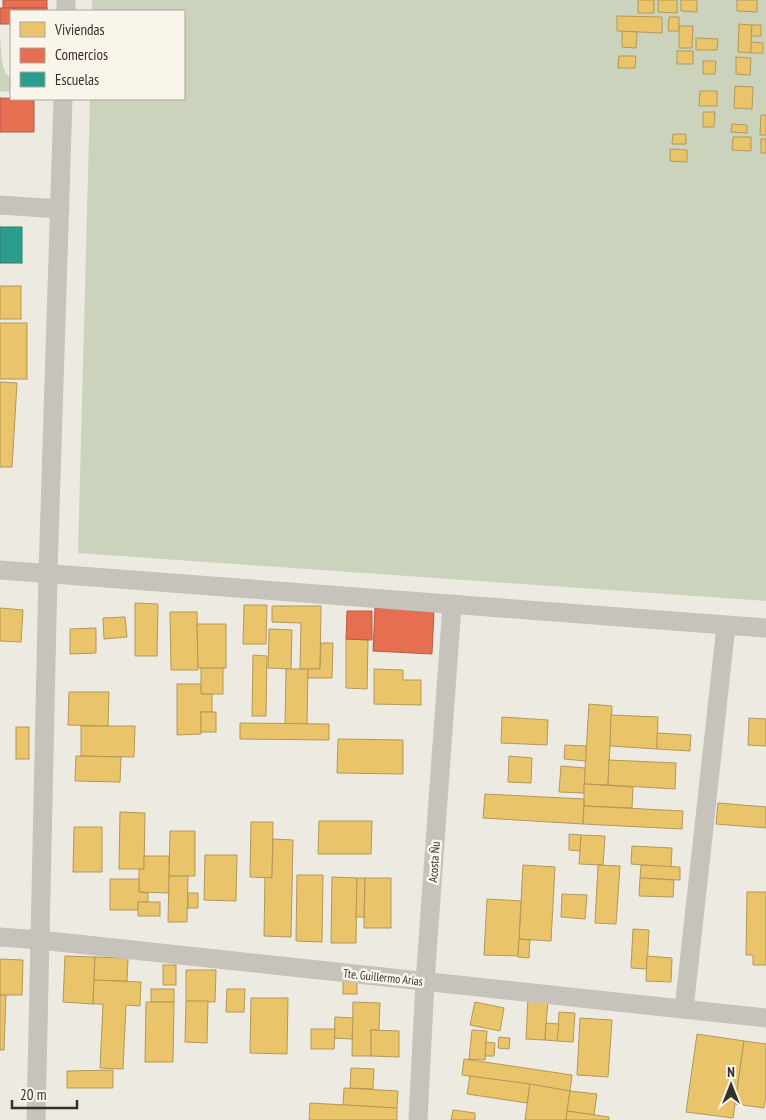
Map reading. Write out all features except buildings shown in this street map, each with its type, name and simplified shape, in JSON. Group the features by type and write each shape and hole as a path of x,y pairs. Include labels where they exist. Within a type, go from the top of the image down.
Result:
{"street":[{"path":"36,1120 48,573 63,100"},
{"path":"0,205 60,209"},
{"path":"0,570 766,628"},
{"name":"Acosta Ñu","path":"418,1120 425,982 452,604"},
{"path":"684,1009 726,626"},
{"name":"Tte. Guillermo Arias","path":"0,937 766,1018"}],"green space":[{"path":"92,0 766,0 766,601 78,553 90,100 185,100 185,10 92,10"},
{"path":"0,38 3,66 10,77 10,92 0,91"}]}
